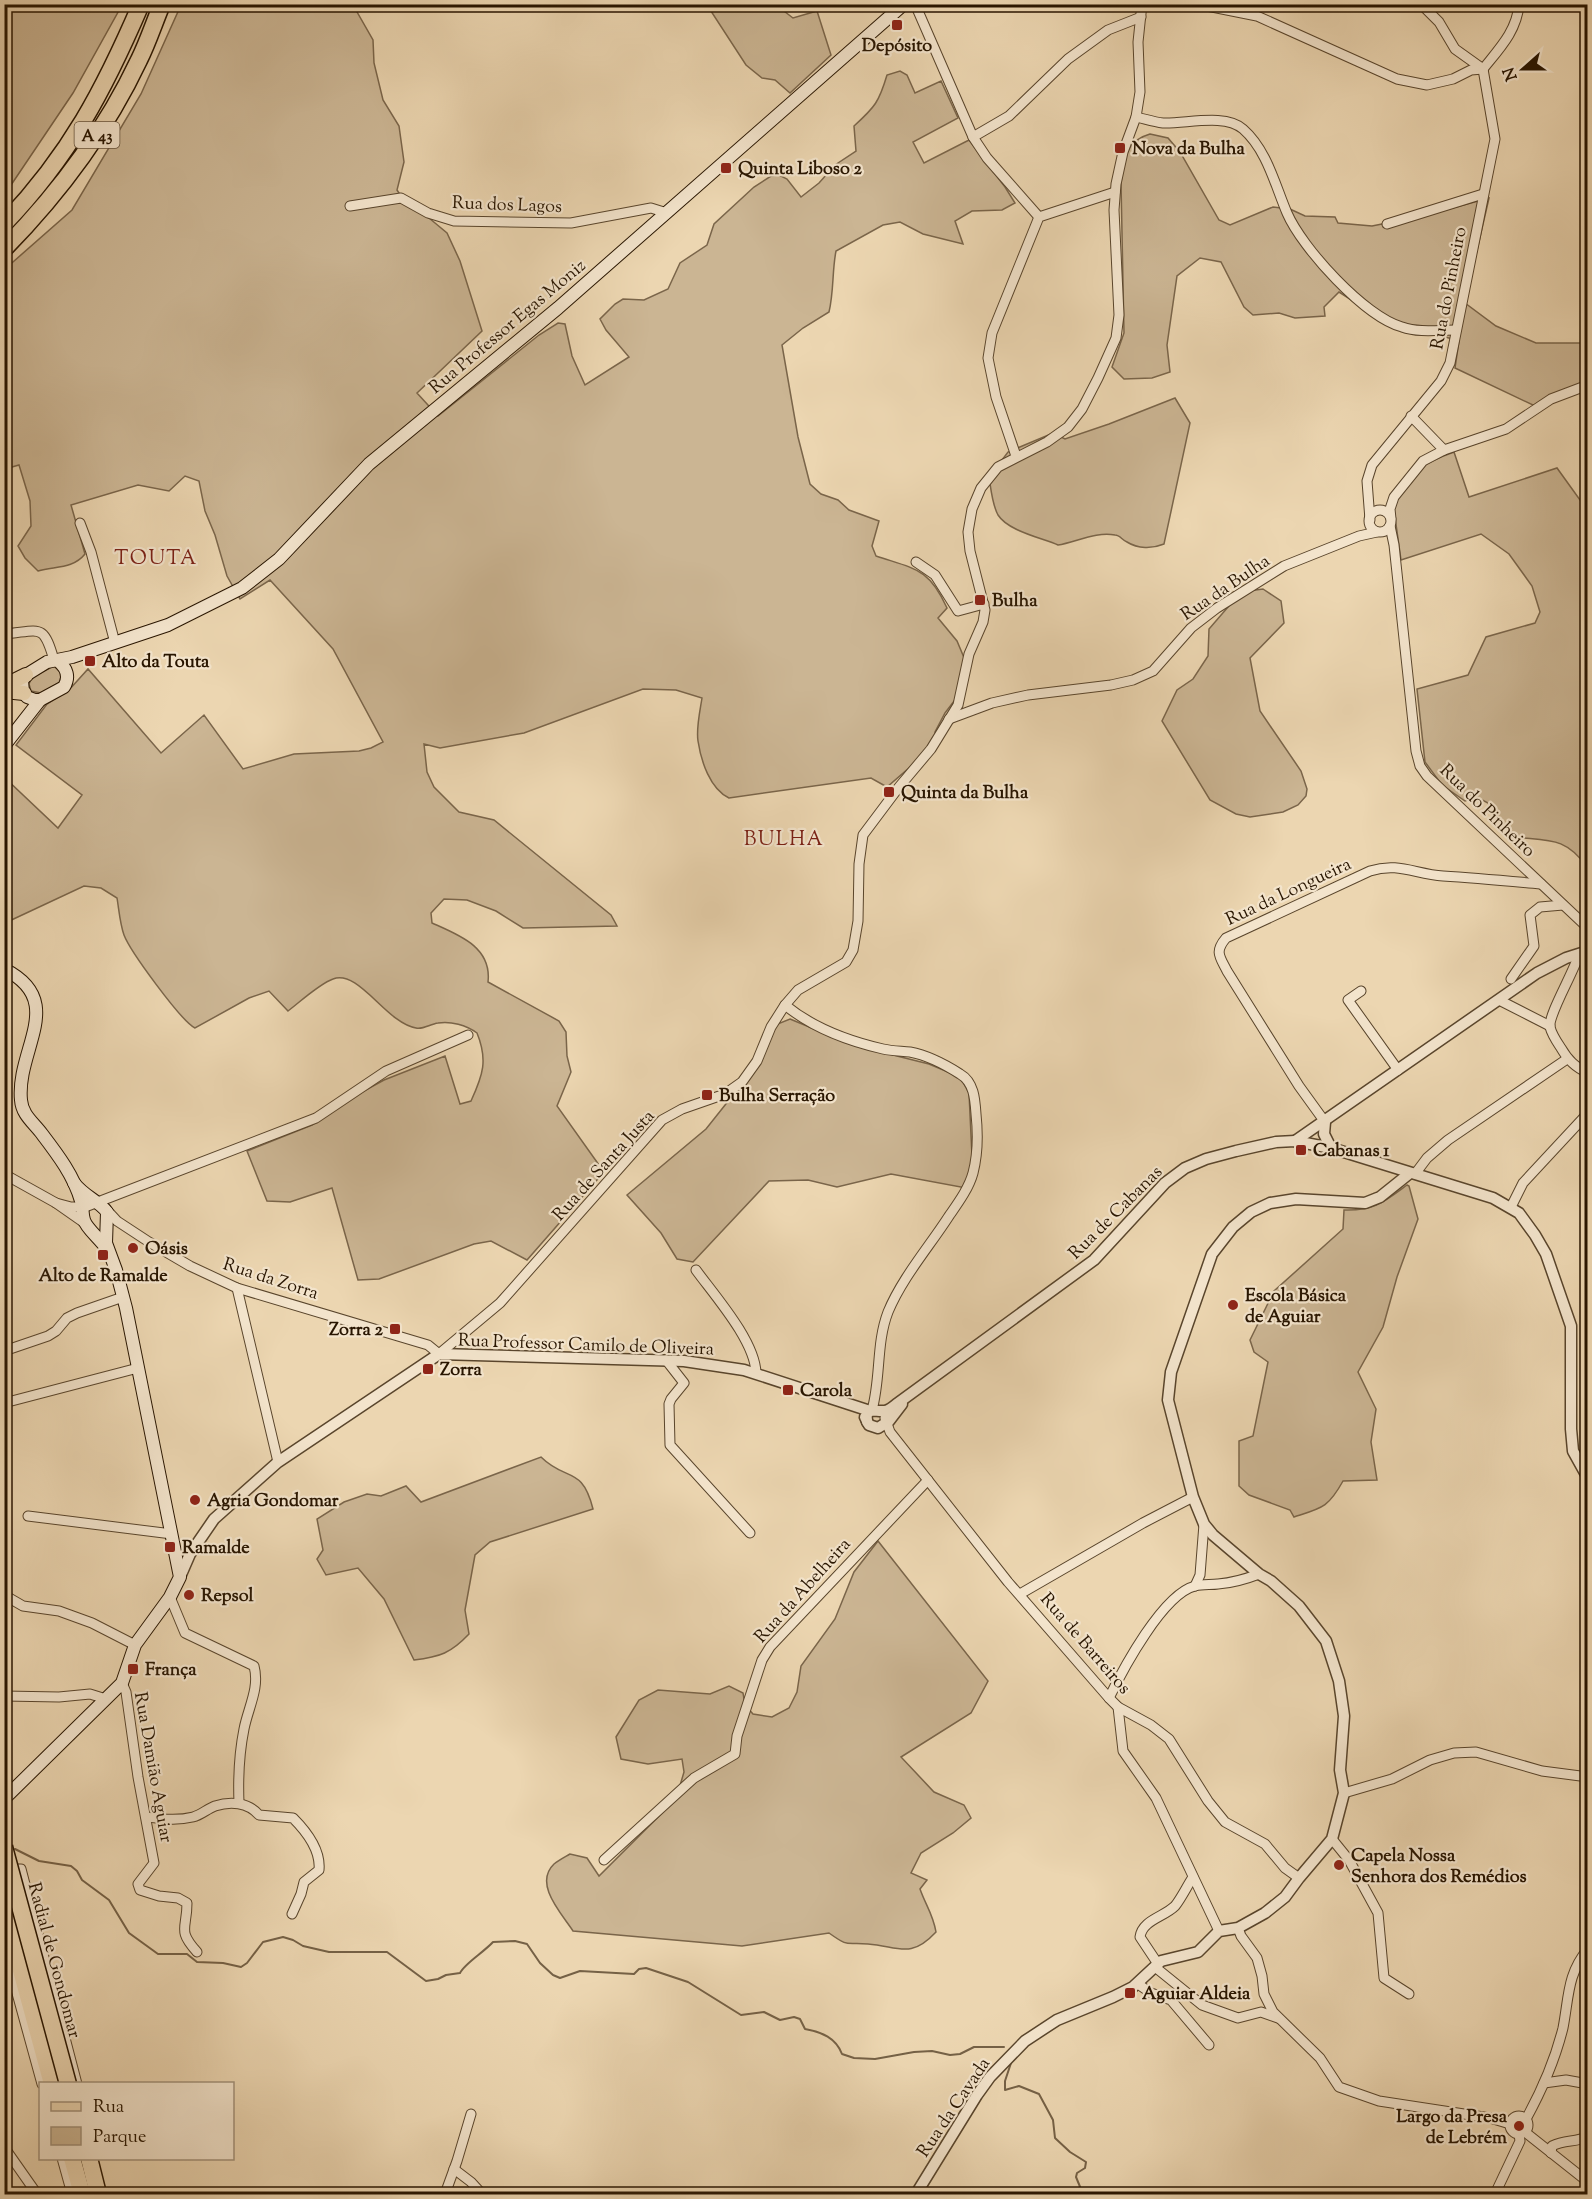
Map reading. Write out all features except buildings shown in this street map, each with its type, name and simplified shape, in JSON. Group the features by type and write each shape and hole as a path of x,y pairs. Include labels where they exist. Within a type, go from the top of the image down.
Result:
{"highway":[{"name":"A 43","path":"4,224 52,170 75,136 100,94 141,4"},
{"name":"A 43","path":"4,249 29,224 64,182 93,142 139,60 162,4"},
{"name":"Radial de Gondomar","path":"4,1847 67,2082"},
{"name":"Radial de Gondomar","path":"4,1908 51,2082"},
{"path":"73,2160 82,2194"},
{"path":"90,2160 98,2194"}],"main road":[{"name":"Rua Professor Egas Moniz","path":"56,661 168,625 242,588 279,559 369,464 558,308 904,4"},
{"name":"Rua Professor Egas Moniz","path":"67,674 75,665 115,643"},
{"path":"4,686 47,662 56,661 66,669 67,681 64,687 40,700 4,746"},
{"path":"15,732 26,695 22,681 26,675"},
{"path":"4,691 40,700"},
{"path":"4,969 30,986 37,1003 20,1088 23,1110 58,1155 74,1183 101,1210 102,1242 111,1258"},
{"path":"4,1798 122,1683 135,1645 170,1597 180,1577 123,1297 106,1243 101,1210 74,1183"}],"street":[{"path":"915,4 973,137 987,158 1039,217"},
{"path":"916,562 935,575 958,611 984,604 970,551 968,532 972,508 981,488 998,467 1047,442 1068,427 1082,409 1116,338 1119,315 1115,192 1123,152 1136,117 1140,92 1138,42 1142,4"},
{"path":"1197,4 1257,16 1397,79 1427,85 1453,79 1471,69 1483,69"},
{"path":"1421,4 1439,22 1455,49 1483,69"},
{"path":"1483,69 1509,36 1515,23 1519,4"},
{"path":"973,137 1010,116 1076,53 1108,30 1141,16"},
{"name":"Rua do Pinheiro","path":"1370,521 1367,481 1372,465 1442,381 1450,363 1495,139 1483,69"},
{"path":"1136,117 1165,123 1226,121 1243,128 1264,157 1288,215 1298,232 1313,254 1356,298 1381,318 1400,327 1419,331 1456,330"},
{"path":"1016,456 996,397 988,358 992,333 1039,217 1115,192"},
{"path":"1387,224 1483,194"},
{"name":"Rua dos Lagos","path":"350,206 401,198 428,213 454,222 571,223 651,208 667,213"},
{"path":"1381,511 1417,466 1444,450 1506,429 1551,399 1587,385"},
{"path":"1411,416 1444,450"},
{"path":"1367,488 1381,511"},
{"name":"Rua do Pinheiro","path":"1394,497 1390,509 1390,523 1416,751 1420,766 1426,776 1587,928"},
{"path":"1378,532 1385,531 1390,523 1387,513 1381,511 1373,513 1370,521 1373,529 1378,532 1388,538 1394,549"},
{"name":"Rua da Bulha","path":"1359,536 1365,531 1370,521"},
{"path":"80,523 91,552 115,643"},
{"name":"Rua da Bulha","path":"948,719 992,703 1028,695 1112,686 1153,671 1191,628 1217,608 1284,566 1359,536 1378,532"},
{"name":"Rua de Santa Justa","path":"439,1354 500,1303 662,1120 682,1109 726,1094 742,1082 757,1061 771,1027 798,990 846,962 853,950 858,921 863,835 898,787 931,749 958,705 969,654 983,622 984,604"},
{"path":"4,634 36,632 44,634 56,661"},
{"name":"Rua da Longueira","path":"1325,1122 1299,1086 1227,971 1219,953 1219,946 1226,938 1384,866 1401,867 1441,876 1502,879 1541,884"},
{"path":"1511,979 1534,946 1530,915 1540,907 1563,905"},
{"path":"1295,1141 1548,967 1583,952"},
{"path":"1583,952 1551,1015 1550,1026 1568,1059 1576,1068 1587,1073"},
{"path":"1361,992 1348,1000 1398,1070"},
{"path":"1499,1000 1550,1026"},
{"path":"785,1005 811,1024 886,1050 913,1053 962,1075 970,1084 975,1096 977,1128 973,1174 961,1198 900,1289 882,1329 881,1417 866,1416 867,1422 862,1412 856,1408"},
{"path":"4,1174 56,1203 101,1210 316,1118 386,1071 468,1035"},
{"path":"1157,1966 1167,1959 1198,1952 1218,1931 1238,1928 1281,1901 1332,1839 1344,1793 1340,1770 1344,1716 1339,1681 1326,1641 1299,1606 1213,1535 1204,1524 1193,1497 1168,1400 1171,1372 1212,1254 1233,1227 1251,1212 1270,1203 1296,1199 1365,1203 1380,1197 1413,1174 1448,1140 1568,1059"},
{"path":"1587,1113 1523,1183 1511,1208 1519,1213 1546,1254 1571,1326 1573,1451 1587,1478"},
{"path":"1325,1122 1324,1134 1331,1148"},
{"name":"Rua de Cabanas","path":"881,1417 1094,1260 1165,1183 1185,1168 1206,1159 1276,1142 1295,1141 1331,1148 1493,1198 1511,1208"},
{"path":"56,1203 63,1203 70,1199 74,1183"},
{"name":"Rua da Zorra","path":"56,1203 101,1210 190,1266 237,1288 428,1345 439,1354"},
{"path":"696,1270 730,1316 754,1357 756,1373"},
{"path":"237,1288 278,1462"},
{"path":"4,1351 48,1336 56,1331 67,1318 76,1313 123,1297"},
{"name":"Rua Professor Camilo de Oliveira","path":"180,1577 190,1554 214,1520 278,1462 439,1354 666,1360 719,1365 756,1373 881,1417"},
{"path":"666,1360 684,1383 669,1404 670,1444 750,1533"},
{"path":"4,1403 138,1368"},
{"name":"Rua de Barreiros","path":"881,1417 1008,1582 1109,1698 1118,1707 1151,1725 1169,1739 1208,1801 1225,1822 1265,1844 1285,1868 1299,1878"},
{"name":"Rua da Abelheira","path":"604,1860 694,1778 735,1754 737,1736 762,1660 770,1647 928,1480"},
{"path":"1020,1594 1193,1497"},
{"path":"28,1516 172,1534"},
{"path":"1195,1586 1200,1575 1204,1524"},
{"path":"1109,1698 1122,1672 1156,1618 1169,1602 1195,1586 1222,1584 1259,1574"},
{"path":"4,1595 23,1606 59,1611 92,1623 135,1645"},
{"path":"170,1597 185,1633 254,1666 257,1679 244,1728 239,1759 239,1803"},
{"name":"Rua Damião Aguiar","path":"122,1683 126,1692 154,1863 138,1884 140,1890 159,1896 178,1898 187,1903 185,1939 197,1952"},
{"path":"4,1696 59,1697 90,1694 106,1699"},
{"path":"1118,1707 1124,1751 1156,1798 1218,1931"},
{"path":"1344,1793 1392,1779 1430,1760 1454,1753 1476,1752 1542,1771 1587,1777"},
{"path":"146,1817 174,1820 196,1816 214,1806 239,1803 255,1810 259,1815 294,1818 311,1840 320,1860 319,1870 304,1882 302,1894 292,1914"},
{"path":"1332,1839 1349,1860 1378,1913 1384,1978 1409,1994"},
{"path":"4,1869 21,1869 76,2082"},
{"path":"1193,1876 1174,1906 1147,1924 1140,1932 1140,1937 1157,1966 1202,2005 1238,2018 1261,2012 1280,2019"},
{"path":"1238,1928 1257,1958 1264,1994 1273,2012 1320,2058 1339,2087 1379,2101 1490,2118 1510,2124 1514,2132 1522,2133 1587,2182"},
{"path":"4,1946 41,2082"},
{"path":"1495,2194 1522,2133 1528,2127 1526,2119 1544,2083 1563,2028 1568,1987 1578,1961 1587,1948"},
{"name":"Rua da Cavada","path":"916,2194 990,2077 1025,2041 1057,2020 1113,1997 1138,1983 1157,1966"},
{"path":"1138,1983 1151,1993 1171,2000 1209,2045"},
{"path":"1544,2083 1566,2080 1587,2084"},
{"path":"445,2194 471,2114"},
{"path":"1510,2124 1518,2116 1526,2119"},
{"path":"1551,2153 1552,2146 1563,2140 1581,2140 1587,2136"},
{"path":"4,2147 37,2194"},
{"path":"63,2160 72,2194"},
{"path":"98,2160 106,2194"},
{"path":"454,2169 482,2194"}],"green space":[{"path":"5,4 122,5 73,93 5,194"},
{"path":"181,5 353,5 373,40 374,63 383,100 399,126 404,162 397,190 407,205 429,218 447,233 460,261 482,331 417,393 438,416 539,335 558,323 565,324 572,356 585,385 629,357 606,330 600,319 623,299 644,300 668,289 680,263 707,245 714,224 754,187 771,176 779,175 787,179 801,197 819,183 835,165 856,151 854,126 875,104 887,75 900,71 907,75 915,93 941,81 958,118 913,142 924,163 969,140 1015,203 1002,210 972,211 955,221 963,244 923,234 900,222 883,225 836,251 829,312 803,328 782,345 798,437 810,484 821,494 838,500 849,510 879,521 872,546 876,556 911,568 927,577 947,608 938,618 957,641 965,660 958,696 945,713 935,732 939,742 887,787 871,778 729,798 722,794 712,781 701,757 698,720 702,698 676,690 643,689 524,733 440,748 424,744 427,772 434,787 459,812 494,820 611,915 617,926 523,928 496,911 467,900 444,899 431,913 432,923 453,932 479,951 488,970 488,982 559,1021 566,1032 567,1056 571,1072 557,1106 604,1172 527,1260 491,1241 474,1244 379,1279 358,1280 332,1188 290,1202 267,1201 247,1151 312,1125 351,1098 384,1080 445,1056 460,1104 471,1101 483,1067 480,1043 477,1033 473,1030 448,1023 438,1023 424,1028 405,1024 363,989 343,978 333,979 322,985 288,1011 269,991 249,998 195,1028 188,1023 156,985 124,935 117,898 101,888 84,886 5,923 4,777 58,828 82,795 16,745 47,704 69,690 88,669 161,753 204,715 243,769 294,754 359,751 383,742 333,649 270,580 240,599 227,576 205,511 199,481 185,476 169,491 138,485 71,505 85,554 69,565 38,571 25,558 18,546 31,526 30,501 19,465 5,469 5,269 72,210 141,94"},
{"path":"707,5 776,5 793,18 817,11 831,55 790,93 775,80 762,78 746,65"},
{"path":"1150,134 1168,138 1180,152 1219,220 1230,225 1273,207 1290,209 1305,216 1335,217 1338,223 1372,226 1427,215 1489,198 1465,303 1496,326 1536,343 1587,343 1587,389 1535,406 1455,368 1459,341 1378,317 1339,292 1324,307 1325,316 1295,318 1279,313 1253,315 1244,307 1221,262 1200,258 1177,276 1167,345 1170,372 1152,378 1124,379 1112,367 1124,333 1121,183 1127,152 1135,141"},
{"path":"1175,398 1190,423 1164,544 1155,547 1140,547 1118,536 1108,534 1058,545 1017,530 998,515 989,477 1008,452 1053,433 1065,439"},
{"path":"1454,452 1469,497 1557,468 1580,500 1587,500 1587,867 1579,857 1563,845 1546,840 1513,837 1488,803 1477,797 1465,801 1442,785 1425,762 1417,689 1468,675 1486,637 1535,623 1540,612 1532,586 1509,554 1481,534 1401,560 1393,503 1417,471 1432,461"},
{"path":"1263,589 1281,601 1284,623 1250,658 1260,711 1301,771 1307,789 1306,796 1298,805 1283,812 1250,817 1236,814 1210,800 1162,721 1177,690 1193,679 1208,656 1209,629 1241,592"},
{"path":"54,666 62,674 59,683 41,693 31,691 29,684 32,677"},
{"path":"790,1019 853,1045 929,1064 960,1077 969,1093 973,1177 966,1188 891,1174 837,1187 808,1180 769,1181 693,1262 677,1259 661,1233 627,1195 706,1129 741,1085 775,1025"},
{"path":"1407,1185 1418,1219 1397,1277 1383,1327 1358,1372 1376,1409 1371,1442 1377,1480 1343,1481 1333,1497 1323,1506 1294,1517 1290,1510 1249,1495 1239,1486 1239,1441 1253,1436 1268,1362 1254,1352 1250,1340 1274,1291 1343,1229 1344,1210 1371,1207"},
{"path":"541,1457 584,1486 593,1509 490,1542 475,1555 465,1610 469,1634 445,1653 414,1660 384,1599 358,1568 326,1575 317,1559 323,1550 317,1519 344,1502 367,1494 381,1496 406,1486 421,1502"},
{"path":"878,1541 988,1681 971,1713 901,1757 934,1792 964,1805 971,1818 953,1833 921,1853 911,1873 927,1880 920,1889 936,1932 919,1946 904,1949 848,1943 829,1933 742,1946 573,1931 548,1890 548,1872 554,1864 570,1854 587,1858 599,1876 676,1799 684,1772 682,1759 648,1764 621,1759 616,1737 639,1700 658,1690 710,1694 729,1686 743,1693 745,1705 753,1714 772,1717 789,1708 797,1692 801,1666 835,1619 854,1572"}],"waterway":[{"path":"15,1849 39,1861 71,1866 82,1880 109,1900 129,1933 158,1954 187,1954 197,1962 223,1963 241,1967 247,1963 263,1942 283,1937 303,1946 329,1952 387,1952 426,1981 460,1973 493,1942 515,1941 527,1944 540,1963 560,1978 580,1971 634,1974 639,1969 646,1968 688,1982 741,2015 764,2012 780,2020 794,2017 800,2019 805,2029 828,2037 842,2054 854,2058 875,2059 932,2051 950,2055 960,2054 974,2047 1004,2047"},
{"path":"1011,2063 1005,2081 1005,2090 1019,2086 1039,2094 1053,2120 1055,2138 1070,2152 1086,2162 1085,2168 1077,2173 1076,2177 1083,2194"}],"place":[{"name":"Depósito","path":"897,25"},
{"name":"Nova da Bulha","path":"1120,148"},
{"name":"Quinta Liboso 2","path":"726,168"},
{"name":"Bulha","path":"980,600"},
{"name":"Alto da Touta","path":"90,661"},
{"name":"Quinta da Bulha","path":"889,792"},
{"name":"Bulha Serração","path":"707,1095"},
{"name":"Cabanas 1","path":"1301,1150"},
{"name":"Oásis","path":"133,1248"},
{"name":"Alto de Ramalde","path":"103,1255"},
{"name":"Escola Básica de Aguiar","path":"1233,1305"},
{"name":"Zorra 2","path":"395,1329"},
{"name":"Zorra","path":"428,1369"},
{"name":"Carola","path":"788,1390"},
{"name":"Agria Gondomar","path":"195,1500"},
{"name":"Ramalde","path":"170,1547"},
{"name":"Repsol","path":"189,1595"},
{"name":"França","path":"133,1669"},
{"name":"Capela Nossa Senhora dos Remédios","path":"1339,1865"},
{"name":"Aguiar Aldeia","path":"1130,1993"},
{"name":"Largo da Presa de Lebrém","path":"1519,2126"}],"district":[{"name":"TOUTA","path":"156,557"},
{"name":"BULHA","path":"784,838"}]}
